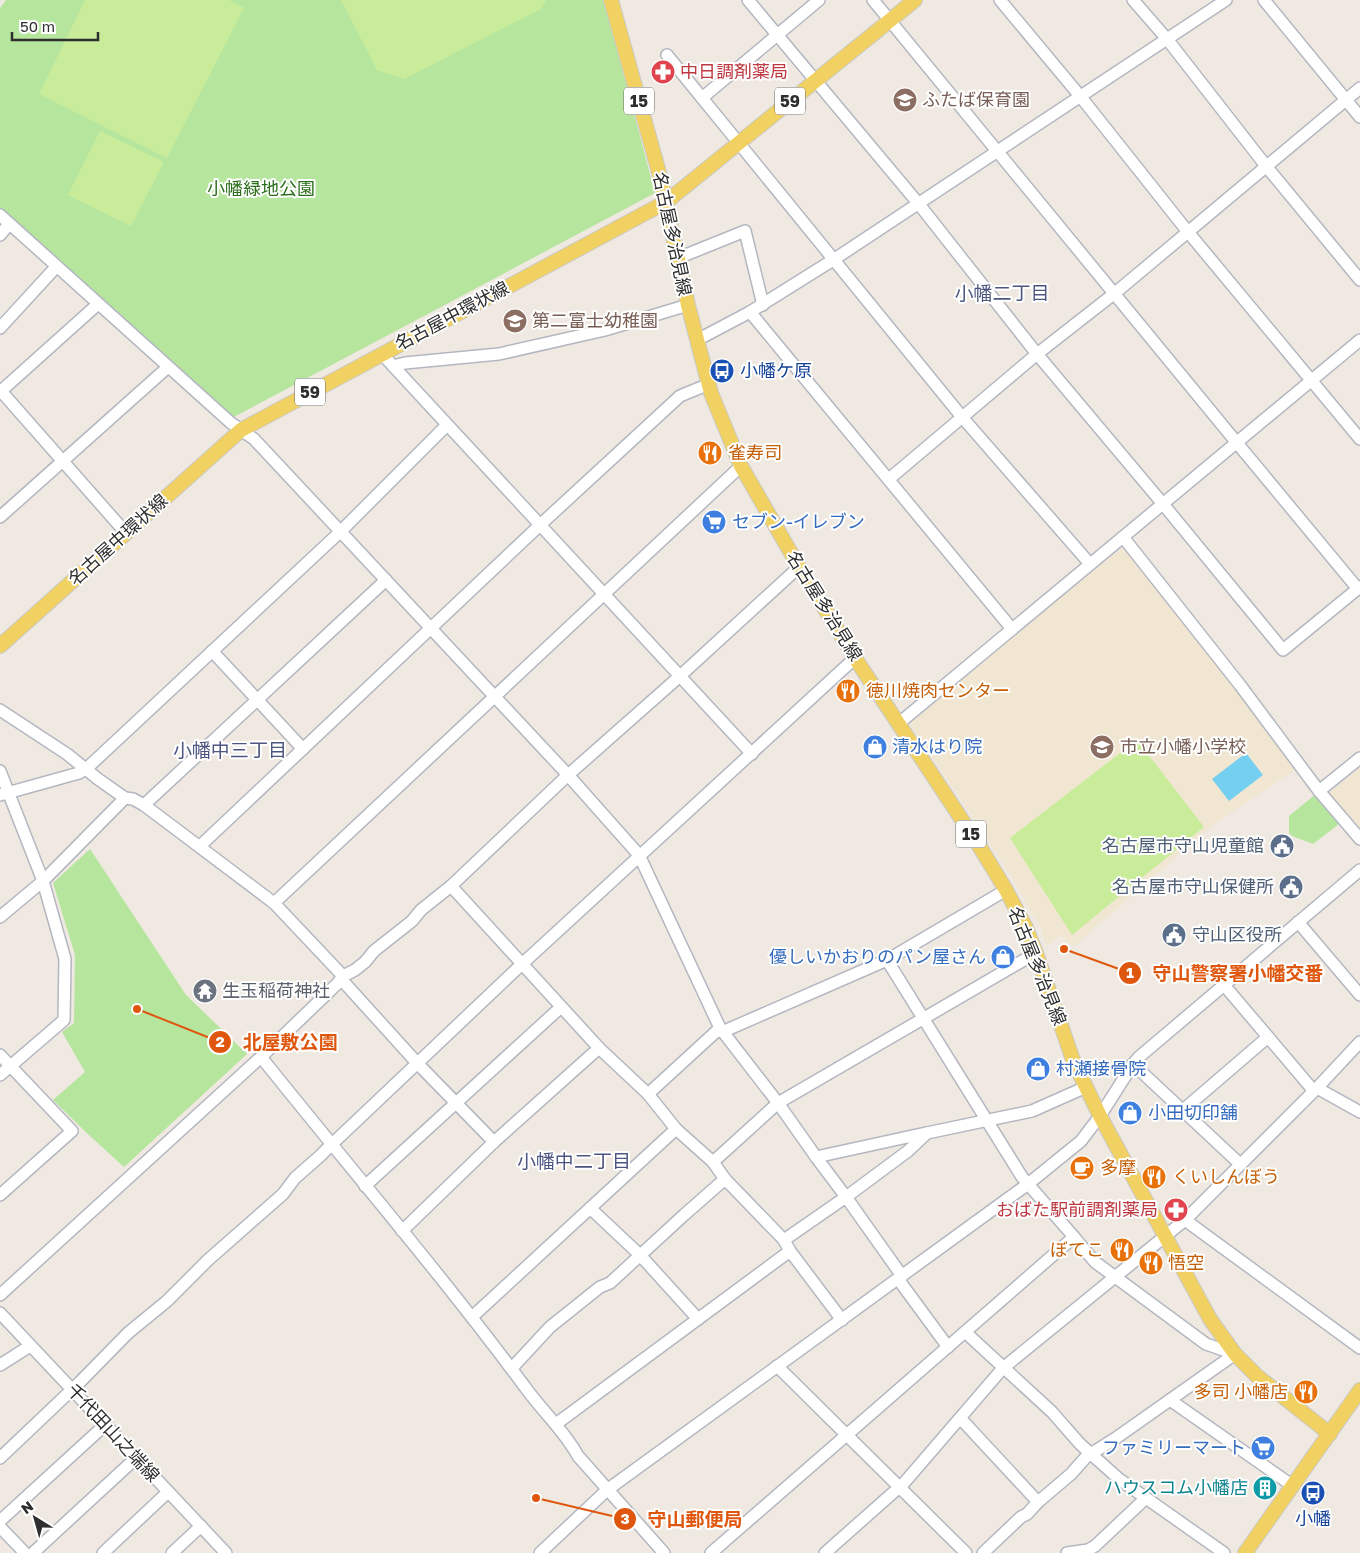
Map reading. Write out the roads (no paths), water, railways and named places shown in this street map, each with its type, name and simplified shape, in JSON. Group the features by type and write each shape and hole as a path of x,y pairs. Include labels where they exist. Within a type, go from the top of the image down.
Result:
{"main road":[{"name":"名古屋多治見線","path":"611,0 660,176 688,306 711,393 742,466 799,567 855,658 978,844 1006,890 1026,928 1036,953 1073,1060 1100,1116 1210,1319 1235,1354 1257,1376 1332,1435"},
{"name":"名古屋中環状線","path":"0,646 241,430 666,202 915,0"},
{"path":"1250,1551 1293,1486 1332,1435 1360,1390"}],"street":[{"path":"748,0 918,203 1037,354 1284,650 1359,588 1237,443 873,0"},
{"path":"702,98 819,0"},
{"path":"1000,0 1080,96 1188,232 1360,438"},
{"path":"1133,0 1167,39 1266,166 1360,280"},
{"path":"697,340 763,305 998,152 1226,0"},
{"path":"1264,0 1360,117"},
{"path":"667,56 962,417 1090,564"},
{"path":"889,479 1037,354 1114,293 1360,88"},
{"path":"0,216 231,423 254,439 495,696 639,855 721,1030 778,1103 846,1197 948,1347"},
{"path":"0,234 10,224"},
{"path":"678,258 745,231 763,305"},
{"path":"0,328 56,267"},
{"path":"98,304 0,391 126,533"},
{"path":"393,366 405,362 499,354 605,330 688,306"},
{"path":"750,312 1012,629"},
{"path":"898,724 1360,340"},
{"path":"382,354 752,754"},
{"path":"0,517 168,367"},
{"path":"200,846 540,525 680,396 709,384"},
{"path":"4,794 79,774 86,769 340,532 447,424"},
{"path":"274,903 742,466"},
{"path":"1123,537 1240,686 1319,791 1360,839"},
{"path":"0,1295 261,1057 342,977 365,962 374,951 451,886 568,775 799,567"},
{"path":"144,805 386,580"},
{"path":"212,651 303,749"},
{"path":"0,1458 128,1334 167,1301 208,1260 282,1194 295,1178 522,964 855,658"},
{"path":"0,710 125,798 133,799 144,805 274,903 418,1064 494,1142"},
{"path":"1319,791 1360,758"},
{"path":"0,771 4,794 43,881 65,959 64,1020 0,1075"},
{"path":"0,918 43,881 125,798"},
{"path":"540,1553 607,1490 1028,1184 1081,1141 1100,1116 1133,1064 1155,1042 1360,870"},
{"path":"451,886 598,1048 648,1094 676,1129 713,1162 725,1179 784,1240 790,1251 842,1320"},
{"path":"648,1094 721,1030 887,960 1006,890"},
{"path":"1298,922 1360,995"},
{"path":"713,1162 778,1103 1036,953"},
{"path":"887,960 1028,1184 1096,1262 1206,1344 1235,1354"},
{"path":"1224,985 1315,1089 1360,1112"},
{"path":"365,1186 561,1007"},
{"path":"1183,1110 1268,1037"},
{"path":"825,1553 899,1488 1003,1368 1185,1220 1360,1042"},
{"path":"402,1231 494,1142 598,1048"},
{"path":"0,1055 72,1131 0,1195"},
{"path":"261,1057 472,1317 538,1404 570,1442 578,1456 664,1553"},
{"path":"1133,1064 1240,1164"},
{"path":"816,1158 1032,1111 1086,1087"},
{"path":"472,1317 676,1129"},
{"path":"784,1240 908,1151 927,1133"},
{"path":"512,1368 550,1327 600,1287 610,1283 725,1179"},
{"path":"590,1208 640,1255 698,1319"},
{"path":"1185,1220 1360,1348"},
{"path":"711,1553 1074,1237"},
{"path":"556,1424 790,1251"},
{"name":"千代田山之端線","path":"0,1313 226,1553"},
{"path":"965,1332 1052,1412 1091,1454 1119,1479 1224,1553"},
{"path":"0,1365 30,1346"},
{"path":"983,1553 1091,1454 1235,1354"},
{"path":"777,1366 966,1553"},
{"path":"1170,1400 1293,1486"},
{"path":"960,1419 1038,1502"},
{"path":"0,1521 105,1425"},
{"path":"33,1553 136,1458"},
{"path":"104,1553 168,1492"},
{"path":"1067,1553 1088,1550 1095,1546 1146,1498"},
{"path":"172,1553 201,1526"},
{"path":"0,1527 25,1553"}],"water":[{"path":"1246,753 1263,775 1229,801 1212,779"}],"place":[{"name":"中日調剤薬局","path":"663,72"},
{"name":"ふたば保育園","path":"905,100"},
{"name":"第二富士幼稚園","path":"515,321"},
{"name":"小幡ケ原","path":"722,371"},
{"name":"雀寿司","path":"710,453"},
{"name":"セブン-イレブン","path":"714,522"},
{"name":"徳川焼肉センター","path":"848,691"},
{"name":"清水はり院","path":"875,747"},
{"name":"市立小幡小学校","path":"1102,747"},
{"name":"名古屋市守山児童館","path":"1282,846"},
{"name":"名古屋市守山保健所","path":"1291,887"},
{"name":"守山区役所","path":"1174,935"},
{"name":"守山警察署小幡交番","path":"1064,949"},
{"name":"優しいかおりのパン屋さん","path":"1003,957"},
{"name":"生玉稲荷神社","path":"205,991"},
{"name":"北屋敷公園","path":"137,1009"},
{"name":"村瀬接骨院","path":"1038,1069"},
{"name":"小田切印舗","path":"1130,1113"},
{"name":"多摩","path":"1082,1168"},
{"name":"くいしんぼう","path":"1154,1177"},
{"name":"おばた駅前調剤薬局","path":"1176,1210"},
{"name":"ぼてこ","path":"1122,1250"},
{"name":"悟空","path":"1151,1263"},
{"name":"多司 小幡店","path":"1306,1392"},
{"name":"ファミリーマート","path":"1263,1448"},
{"name":"ハウスコム小幡店","path":"1265,1488"},
{"name":"小幡","path":"1313,1493"},
{"name":"守山郵便局","path":"536,1498"}],"district":[{"name":"小幡二丁目","path":"1002,293"},
{"name":"小幡中三丁目","path":"230,750"},
{"name":"小幡中二丁目","path":"574,1161"}],"park label":[{"name":"小幡緑地公園","path":"261,189"}]}
